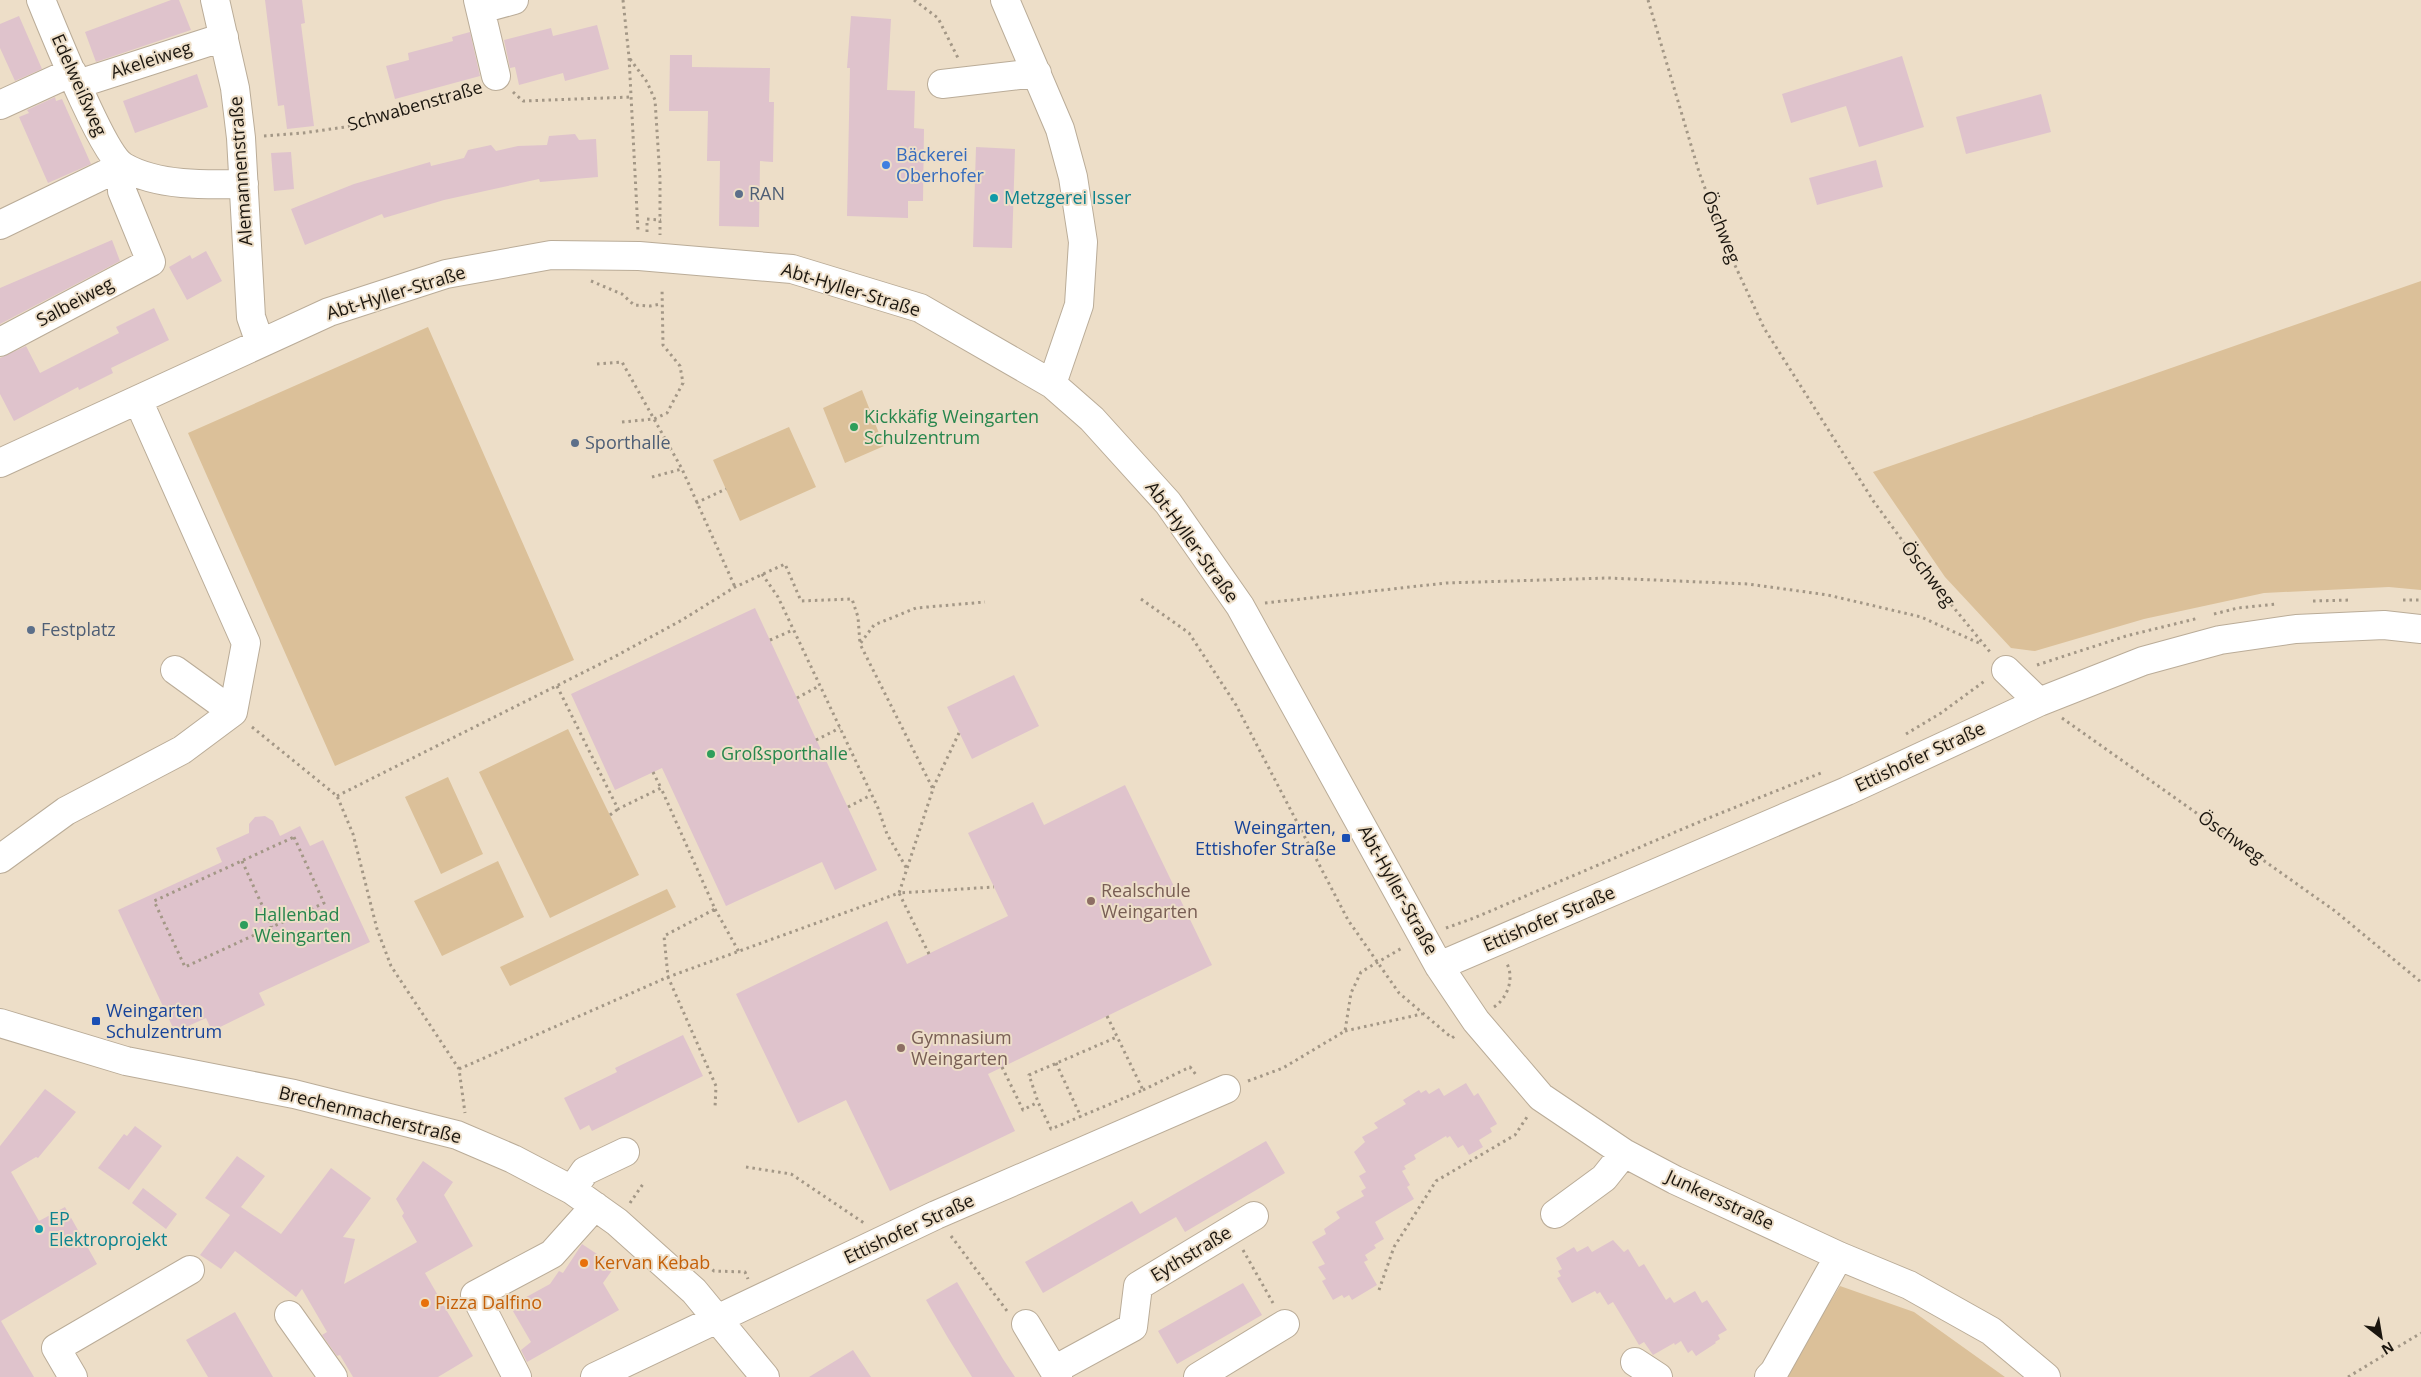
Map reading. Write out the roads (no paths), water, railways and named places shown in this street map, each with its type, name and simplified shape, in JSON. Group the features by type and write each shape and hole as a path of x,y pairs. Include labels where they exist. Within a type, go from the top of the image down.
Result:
{"street":[{"name":"Edelweißweg","path":"41,0 104,142 122,166"},
{"name":"Alemannenstraße","path":"215,0 235,88 241,138 250,317 260,343"},
{"name":"Schwabenstraße","path":"496,76 479,5 514,0"},
{"path":"1005,0 1060,128 1073,177 1084,242 1079,305 1052,384"},
{"name":"Akeleiweg","path":"0,105 75,78 224,37"},
{"path":"942,84 1037,73"},
{"path":"0,225 122,166 158,179 205,185 244,184"},
{"name":"Salbeiweg","path":"0,342 151,262 122,191 122,166"},
{"name":"Abt-Hyller-Straße","path":"3,454 138,400 329,312 446,274 551,255 650,248 792,269 920,308 1052,384 1092,419 1168,503 1240,606 1439,966"},
{"path":"0,859 66,811 182,750 233,712 246,643 138,400"},
{"name":"Ettishofer Straße","path":"1439,966 1847,791 2039,702 2142,661 2220,640 2296,629 2384,625 2421,630"},
{"path":"175,670 233,712"},
{"path":"2006,670 2039,702"},
{"name":"Junkersstraße","path":"1439,966 1476,1020 1541,1097 1624,1153 1675,1180 1839,1256 1908,1285 1991,1331 2046,1377"},
{"name":"Brechenmacherstraße","path":"0,1023 126,1061 294,1094 457,1135 513,1159 572,1190 617,1222 694,1291 765,1377"},
{"name":"Ettishofer Straße","path":"595,1377 936,1215 1219,1092"},
{"path":"572,1190 585,1171 625,1152"},
{"path":"1555,1214 1604,1178 1624,1153"},
{"path":"517,1377 475,1295 552,1254 595,1206"},
{"name":"Eythstraße","path":"1026,1324 1056,1374 1132,1327 1138,1286 1243,1223"},
{"path":"1768,1377 1774,1372 1839,1256"},
{"path":"73,1377 56,1348 190,1270"},
{"path":"289,1315 333,1377"},
{"path":"1198,1377 1285,1324"},
{"path":"1635,1362 1658,1377"}],"place":[{"name":"Bäckerei Oberhofer","path":"886,165"},
{"name":"RAN","path":"739,194"},
{"name":"Metzgerei Isser","path":"994,198"},
{"name":"Kickkäfig Weingarten Schulzentrum","path":"854,427"},
{"name":"Sporthalle","path":"575,443"},
{"name":"Festplatz","path":"31,630"},
{"name":"Großsporthalle","path":"711,754"},
{"name":"Weingarten, Ettishofer Straße","path":"1346,838"},
{"name":"Realschule Weingarten","path":"1091,901"},
{"name":"Hallenbad Weingarten","path":"244,925"},
{"name":"Weingarten Schulzentrum","path":"96,1021"},
{"name":"Gymnasium Weingarten","path":"901,1048"},
{"name":"EP Elektroprojekt","path":"39,1229"},
{"name":"Kervan Kebab","path":"584,1263"},
{"name":"Pizza Dalfino","path":"425,1303"}]}
